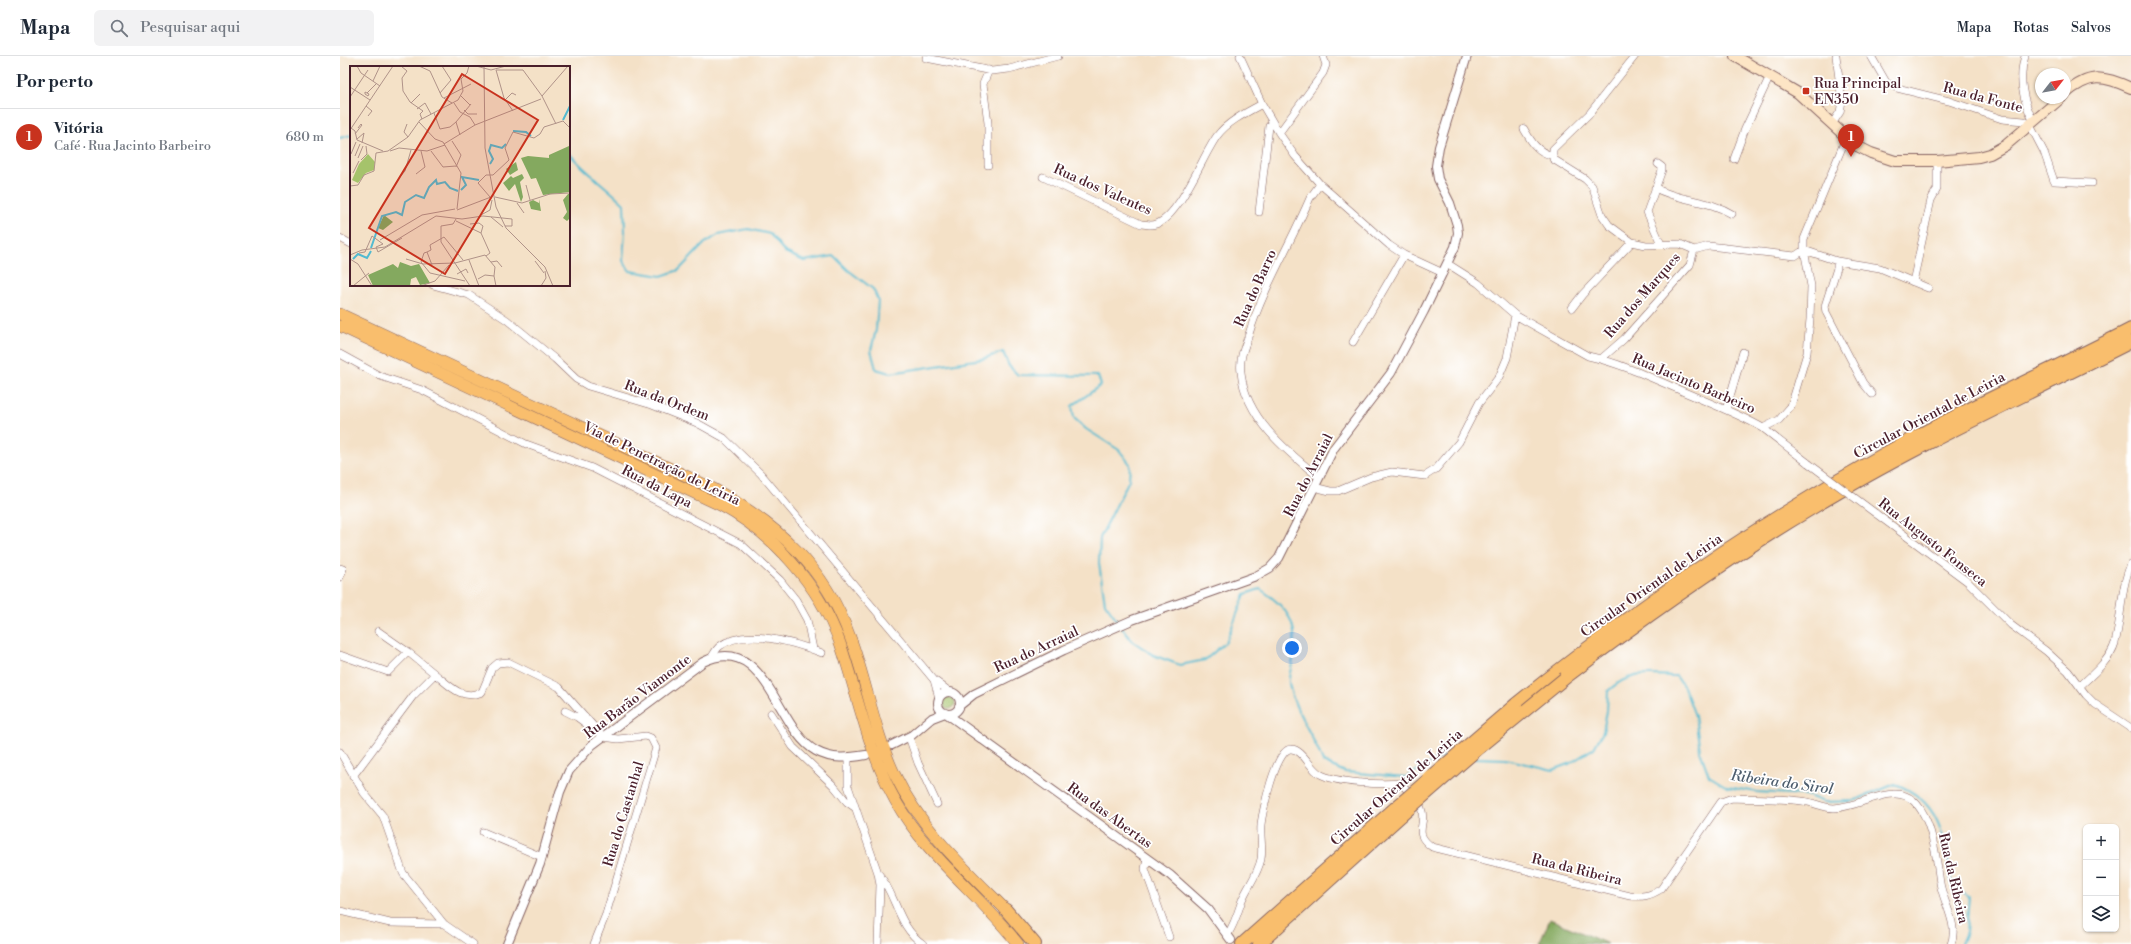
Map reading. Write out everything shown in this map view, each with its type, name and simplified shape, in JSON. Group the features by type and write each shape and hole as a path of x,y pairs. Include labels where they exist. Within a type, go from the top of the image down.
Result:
{"highway":[{"name":"Via de Penetração de Leiria","path":"340,314 714,489 750,511 782,536 809,564 829,592 840,614 850,636 886,753 904,792 926,827 1006,910"},
{"name":"Via de Penetração de Leiria","path":"340,326 720,505 743,519 765,536 800,572 826,612 839,642 871,747 901,810 922,841 998,918 1018,944"},
{"name":"Circular Oriental de Leiria","path":"1237,940 1479,748 1562,674 1650,602 1726,549 1819,492 1966,410 2131,329"},
{"name":"Circular Oriental de Leiria","path":"1562,674 1685,590 1813,507 1971,420 2131,342"},
{"name":"Circular Oriental de Leiria","path":"1259,944 1398,811"},
{"path":"1006,910 1028,944"},
{"path":"1006,910 1036,944"}],"main road":[{"path":"1735,56 1798,94 1846,138 1863,149 1895,161 1937,161 1979,157 1990,154 1999,150 2054,104"},
{"path":"2071,89 2079,83 2094,78 2111,79 2131,88"}],"street":[{"path":"926,58 989,70 1009,70 1058,56"},
{"path":"1240,56 1262,104 1278,133 1295,156 1320,184 1389,245 1404,255 1443,273"},
{"path":"1278,133 1323,73 1326,65 1323,56"},
{"name":"Rua do Arraial","path":"958,708 974,694 1051,656 1116,627 1252,578 1266,571 1285,550 1319,477 1342,437 1391,373 1448,264 1456,242 1457,229 1450,203 1438,179 1436,166 1439,148 1467,56"},
{"path":"1552,155 1553,150 1590,113 1635,56"},
{"path":"1832,124 1840,112 1842,101 1836,56"},
{"name":"Rua da Fonte","path":"1871,56 1886,82 1898,88 1949,101 2002,119 2024,121 2032,124 2044,152 2054,182 2092,184"},
{"path":"2025,56 2022,69 2023,88 2032,124"},
{"path":"988,165 988,123 983,84 989,70"},
{"path":"1734,159 1745,129 1770,76"},
{"name":"Rua dos Valentes","path":"1043,177 1141,224 1151,226 1159,223 1167,216 1189,189 1217,136 1262,104"},
{"path":"1259,212 1269,126 1273,123"},
{"name":"Rua dos Marques","path":"1524,129 1537,149 1552,155 1553,159 1585,179 1592,186 1602,215 1609,225 1632,242 1646,245 1680,244 1694,250 1690,265 1624,339 1600,359"},
{"name":"Rua Jacinto Barbeiro","path":"1448,264 1478,283 1515,315 1588,356 1600,359 1726,410 1763,428 1778,420 1791,406 1807,353 1811,286 1804,250 1804,239 1846,138"},
{"path":"1913,282 1931,200 1937,189 1937,161"},
{"path":"1658,164 1662,167 1662,170 1647,212 1661,244"},
{"name":"Rua do Barro","path":"1319,477 1293,456 1259,418 1243,385 1240,371 1242,353 1255,312 1310,198 1320,184"},
{"path":"1655,188 1671,196 1711,205 1732,214"},
{"path":"340,238 350,243"},
{"path":"1572,308 1582,295 1632,242"},
{"path":"1694,250 1709,246 1795,256 1804,250 1837,261 1880,268 1928,288"},
{"path":"1354,342 1404,255"},
{"path":"1837,261 1837,268 1825,306 1826,312 1863,383 1872,394"},
{"name":"Rua da Ordem","path":"437,286 457,290 475,299 518,328 576,379 588,386 652,405 697,423 724,438 761,474 934,680 952,693"},
{"path":"1314,487 1330,491 1338,491 1371,477 1392,472 1425,476 1436,469 1459,442 1479,403 1499,377 1507,358 1515,315"},
{"path":"1726,410 1743,352"},
{"name":"Rua da Lapa","path":"340,354 380,376 422,390 526,444 592,468 741,544 780,580 796,600 807,620 813,649"},
{"name":"Rua Augusto Fonseca","path":"1763,428 1968,582 2011,625 2052,656 2080,686 2086,696 2095,704 2131,728"},
{"path":"2080,686 2108,656 2114,643 2121,600 2131,564"},
{"path":"340,568 343,569 340,576"},
{"path":"378,631 408,652 458,692 472,697 482,692 492,668 498,663 508,662 559,687 603,737"},
{"path":"711,658 718,647 723,644 747,638 781,640 822,653"},
{"path":"340,655 388,672 408,652"},
{"name":"Rua Barão Viamonte","path":"507,944 542,857 566,777 585,753 603,737 688,672 711,658 728,656 738,658 749,664 758,672 795,731 807,744 824,754 848,758 866,755"},
{"path":"353,776 413,696 435,674"},
{"name":"Rua da Ordem","path":"934,680 939,702"},
{"path":"932,718 944,693 952,693 958,698 958,708 962,724"},
{"name":"Rua do Arraial","path":"952,693 974,694"},
{"path":"939,702 946,713"},
{"path":"892,745 909,737 932,718 958,708"},
{"path":"565,712 594,728"},
{"name":"Rua das Abertas","path":"946,713 1170,875 1196,897 1237,940"},
{"path":"771,714 793,747 833,785 847,802 854,807"},
{"name":"Rua do Castanhal","path":"594,944 606,914 656,748 651,738 646,736 618,739 603,737"},
{"path":"909,737 918,763 937,804"},
{"name":"Rua da Ribeira","path":"1237,940 1234,924 1260,861 1261,826 1265,802 1276,767 1282,755 1286,749 1292,748 1298,751 1319,774 1328,778 1380,784 1401,784 1421,808 1422,825 1420,834 1423,840 1432,847 1630,896 1644,897 1654,894 1661,889 1721,802 1732,798 1802,801 1830,808 1842,808 1882,796 1894,794 1904,795 1914,802 1921,812 1934,842 1940,884 1953,929 1950,944"},
{"path":"340,752 353,776 383,816 403,873 444,924 473,944"},
{"path":"848,758 848,786 878,873 880,885 878,944"},
{"path":"483,832 542,857"},
{"path":"1147,859 1145,869 1169,937"},
{"path":"878,873 886,882 903,922 915,939 923,944"},
{"path":"340,911 390,923 444,924"}],"green space":[{"path":"947,697 951,697 955,703 951,709 947,709 943,705 943,701"},
{"path":"1550,919 1608,944 1539,944"}],"waterway":[{"name":"Ribeira do Sirol","path":"340,138 350,135"},
{"name":"Ribeira do Sirol","path":"570,154 624,204 625,231 623,261 630,271 661,276 679,270 705,243 718,235 748,229 770,234 785,252 804,261 834,256 848,270 873,289 878,300 876,330 871,350 876,369 890,373 982,359 1003,352 1009,366 1018,375 1098,376 1101,385 1072,406 1074,418 1086,429 1119,450 1130,464 1129,480 1100,538 1099,563 1105,603 1120,624"},
{"name":"Ribeira do Sirol","path":"1122,627 1131,640 1153,655 1180,665 1205,660 1226,642 1245,594 1260,589 1285,610 1293,626 1294,647 1289,683 1295,704 1315,742 1323,762 1345,772 1406,777 1441,757 1447,757"},
{"name":"Ribeira do Sirol","path":"1475,758 1505,759 1553,770 1569,764 1594,748 1603,732 1607,711 1608,691 1616,684 1640,675 1676,676 1684,687 1695,716 1700,751 1709,776 1727,787 1757,792 1806,795 1824,802 1853,801 1895,784 1911,791 1923,801 1932,812 1944,839 1952,886 1969,897 1966,932 1961,944"}],"place":[{"name":"Rua Principal EN350","path":"1806,91"},
{"name":"Vitória","path":"1851,157"}]}
